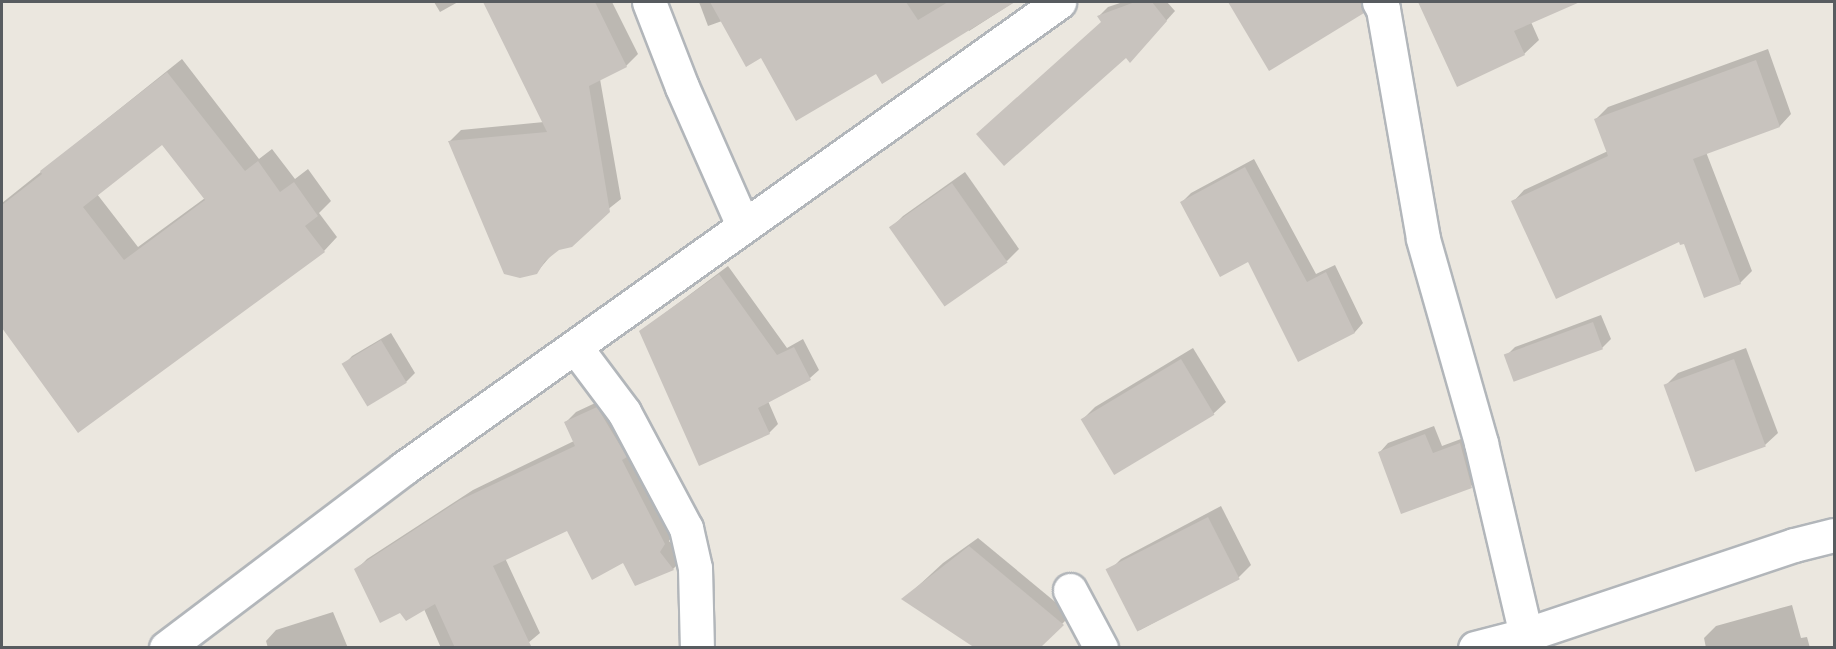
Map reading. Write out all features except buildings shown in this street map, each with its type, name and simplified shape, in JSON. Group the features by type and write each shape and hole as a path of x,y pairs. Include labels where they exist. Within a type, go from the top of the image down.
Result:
{"street":[{"path":"649,2 682,87 743,225"},
{"path":"166,648 404,468 576,348 743,225 1059,2"},
{"path":"1379,2 1383,9 1423,239 1481,443 1527,641"},
{"path":"576,348 624,412 686,528 695,568 697,648"},
{"path":"1475,648 1527,641 1794,545 1834,535"},
{"path":"1070,590 1101,648"}]}
